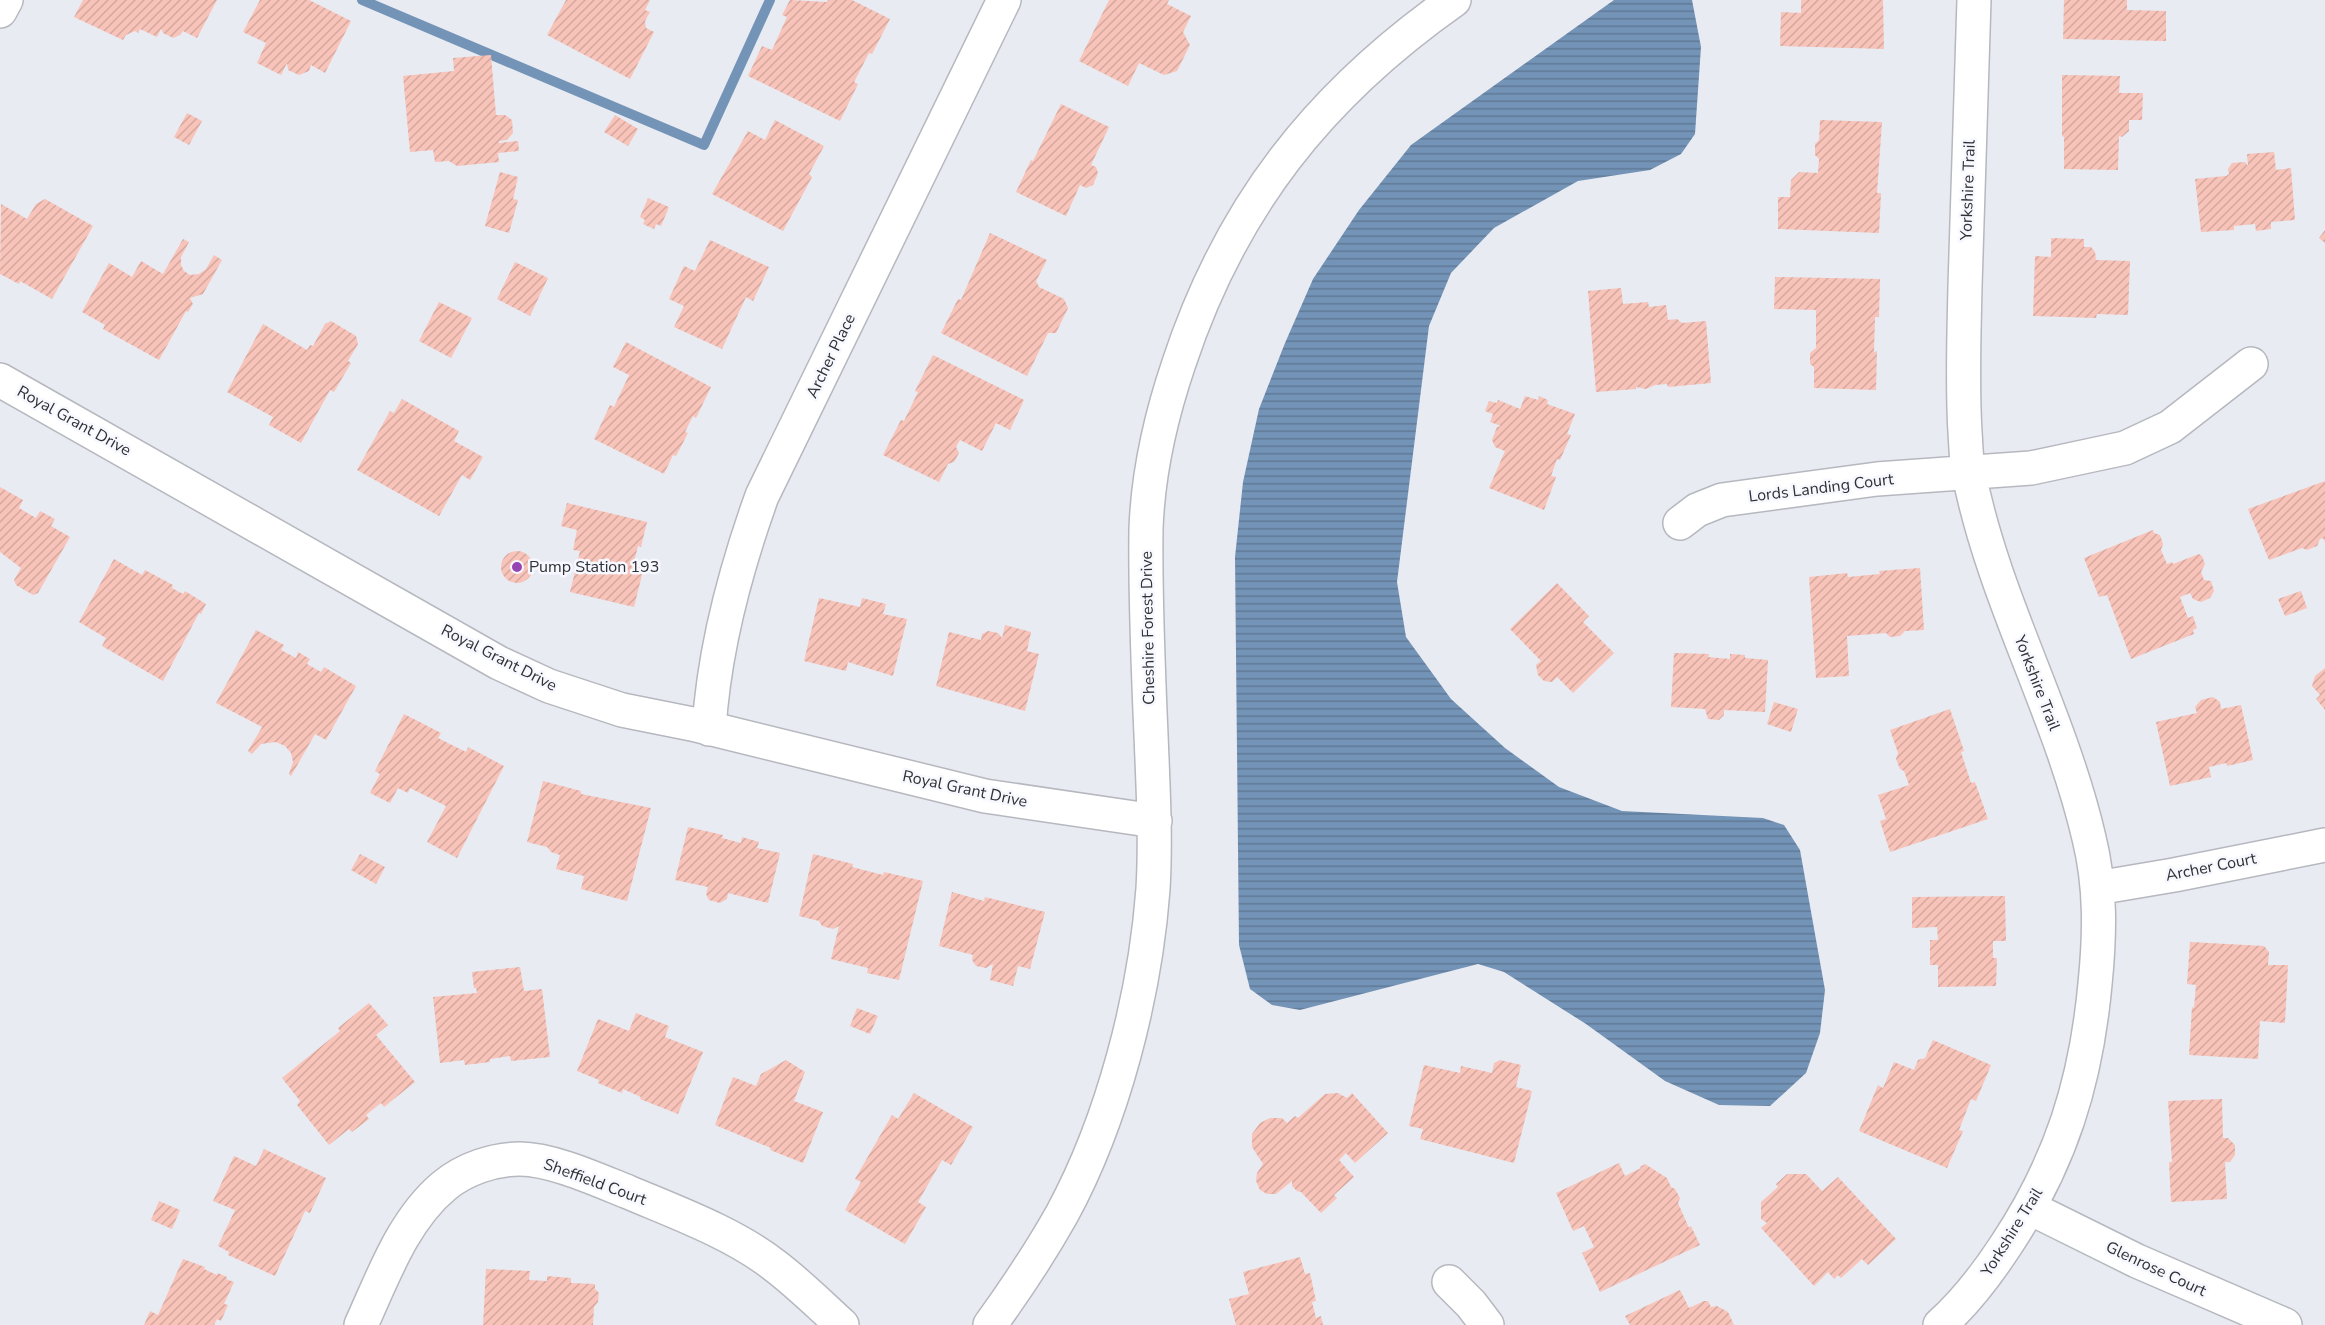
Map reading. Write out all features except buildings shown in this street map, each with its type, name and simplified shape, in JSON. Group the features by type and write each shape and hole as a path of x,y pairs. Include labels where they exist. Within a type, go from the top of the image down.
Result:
{"street":[{"path":"0,11 6,0"},
{"name":"Archer Place","path":"710,729 712,687 730,595 744,545 762,496 1004,0"},
{"name":"Cheshire Forest Drive","path":"990,1325 1027,1273 1064,1211 1104,1121 1123,1059 1144,958 1153,891 1155,821 1146,622 1146,525 1153,459 1168,395 1190,328 1217,266 1250,208 1288,152 1332,102 1385,52 1454,0"},
{"name":"Yorkshire Trail","path":"1940,1325 1980,1284 2030,1208 2048,1173 2069,1119 2090,1034 2100,937 2097,888 2090,840 2053,723 1990,560 1968,471 1963,350 1974,0"},
{"name":"Lords Landing Court","path":"1680,523 1697,510 1722,500 1877,479 2031,468 2125,448 2170,427 2252,364"},
{"name":"Royal Grant Drive","path":"0,380 500,663 549,686 594,703 985,796 1155,821"},
{"name":"Archer Court","path":"2097,888 2325,845"},
{"name":"Sheffield Court","path":"361,1325 388,1267 420,1210 445,1184 471,1169 492,1162 520,1159 542,1162 592,1177 685,1215 773,1264 842,1325"},
{"name":"Glenrose Court","path":"2030,1208 2137,1261 2285,1325"},
{"path":"1449,1282 1472,1304 1487,1325"}],"water":[{"path":"1614,0 1692,0 1701,47 1695,134 1681,154 1650,170 1578,181 1494,228 1451,273 1429,326 1397,582 1406,637 1451,699 1505,748 1559,787 1622,811 1763,818 1784,825 1800,850 1825,990 1820,1033 1806,1073 1770,1106 1719,1105 1665,1081 1586,1024 1504,972 1478,964 1300,1010 1272,1005 1250,989 1239,945 1235,557 1243,482 1259,409 1285,343 1313,279 1359,210 1411,145"}],"waterway":[{"path":"362,0 704,145 770,0"}],"place":[{"name":"Pump Station 193","path":"517,567"}]}
